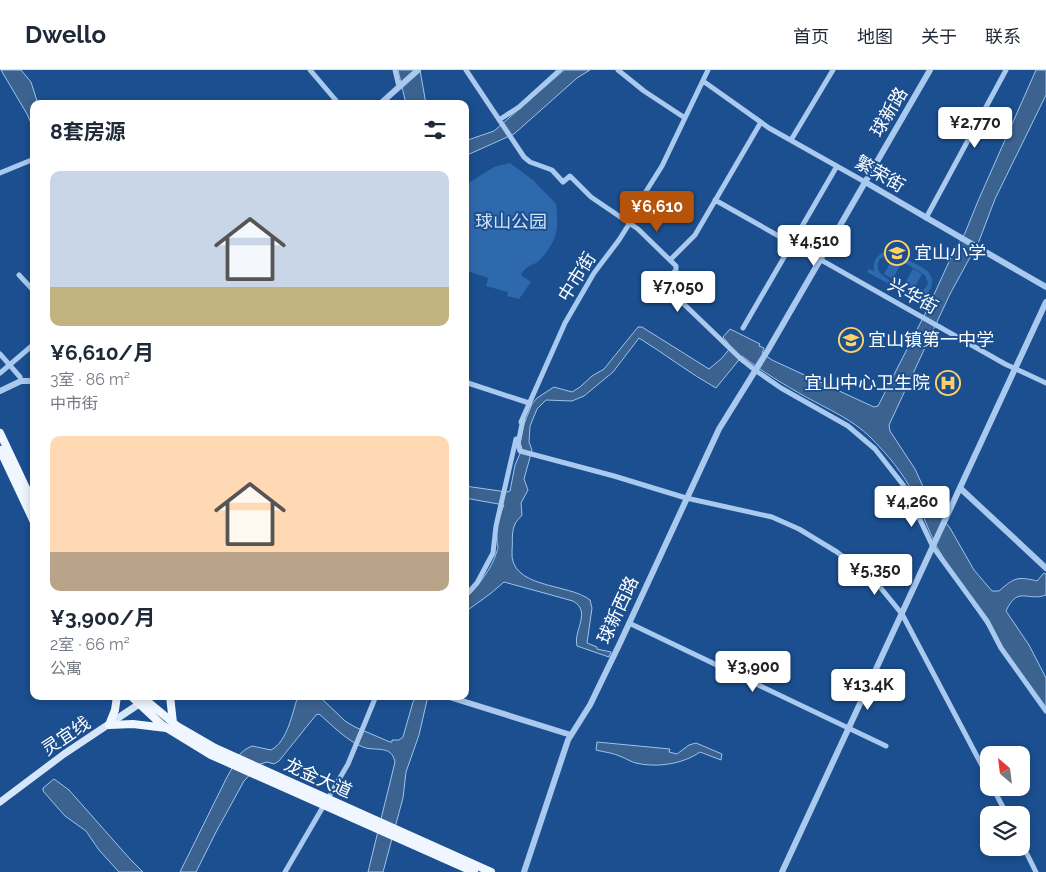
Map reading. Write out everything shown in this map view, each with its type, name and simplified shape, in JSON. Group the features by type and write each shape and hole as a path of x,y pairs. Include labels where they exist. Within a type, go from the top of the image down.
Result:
{"main road":[{"path":"0,433 30,497"},
{"path":"0,450 30,514"},
{"path":"116,700 115,710 108,725 170,725 170,700"},
{"name":"灵宜线","path":"0,802 64,754 143,700"},
{"name":"龙金大道","path":"145,700 170,725 232,760 410,839 491,872"},
{"name":"龙金大道","path":"410,839 474,872"}],"street":[{"path":"310,70 336,100"},
{"path":"395,70 400,86"},
{"path":"384,100 418,70"},
{"path":"466,70 522,155 530,162 552,170 562,182 570,176 591,197 644,235 676,266 676,270 663,284 728,347 781,388 848,426 868,442 904,486 934,545 987,622 1001,648 1046,711"},
{"path":"500,121 519,107 560,70"},
{"path":"618,70 644,91 685,118"},
{"name":"中市街","path":"523,419 556,343 573,310 594,273 630,224 645,193 662,166 708,70"},
{"path":"791,140 833,70"},
{"name":"球新路","path":"756,369 930,70"},
{"path":"926,218 1006,70"},
{"name":"繁荣街","path":"703,81 760,122 1046,287"},
{"path":"670,260 695,235 760,122"},
{"path":"0,173 30,160"},
{"path":"743,328 837,166"},
{"name":"兴华街","path":"715,200 1015,369 1046,382"},
{"path":"19,275 30,287"},
{"path":"782,872 1046,302"},
{"path":"0,374 30,348"},
{"path":"0,354 20,378"},
{"name":"球新西路","path":"524,872 571,735 590,705 718,429 756,369"},
{"path":"0,387 20,378 30,377"},
{"path":"0,391 21,381 30,381"},
{"path":"469,383 529,403"},
{"path":"523,419 518,444 520,451 614,476 686,498 762,515 799,529 837,552 865,574 886,594 902,614 980,762"},
{"path":"469,592 492,557 501,504 519,428 523,419"},
{"path":"960,488 1046,568"},
{"path":"629,623 886,746"},
{"path":"285,872 348,764 374,700"},
{"path":"459,700 571,735"},
{"path":"1028,856 1036,872"}],"green space":[{"name":"球山公园","path":"510,163 533,180 556,204 557,226 555,237 539,261 525,269 521,275 531,282 519,299 507,296 508,292 486,286 488,278 469,271 469,183 494,167"},
{"path":"885,252 892,252 921,267 930,274 932,285 922,297 926,300 924,303 867,272 869,269 874,271 876,259","holes":["888,255 925,275 928,283 924,289 919,292 905,289 880,273 878,267 880,259"]},
{"path":"893,258 901,263 893,279 884,274"},
{"path":"913,269 922,274 913,290 904,285"}],"shaded area":[{"path":"1,70 21,70 31,82 37,100 30,100 30,121"},
{"path":"398,70 420,70 425,100 405,100"},
{"path":"564,70 590,70 577,78 514,134 469,154 469,140 494,131"},
{"path":"1036,70 1046,70 1046,95 995,199 979,241 950,294 889,425 890,431 915,469 931,504 950,528 974,570 992,591 999,591 1016,579 1037,581 1044,573 1046,574 1046,595 1039,597 1019,596 1010,603 1006,611 1029,645 1046,678 1046,707 989,628 949,568 905,479 889,457 863,431 840,415 781,383 742,356 716,388 639,338 613,372 584,396 572,401 546,400 537,409 530,426 529,442 532,450 524,479 528,490 521,503 522,515 514,527 513,534 512,551 514,563 520,572 530,579 569,591 590,600 592,608 587,643 597,647 597,649 611,652 609,657 577,646 577,634 582,616 578,605 573,601 504,582 469,609 469,595 484,577 495,558 498,548 497,526 504,505 469,499 469,487 510,491 515,465 522,449 520,442 524,424 532,404 537,398 554,387 572,392 580,387 592,376 604,369 638,327 642,327 709,369 731,347 723,337 730,329 760,344 759,346 764,348 762,353 772,360 874,407 878,406 926,312 953,253 965,233"},
{"path":"297,700 323,700 345,721 392,742 392,740 399,740 403,737 414,700 427,700 419,735 406,772 403,798 383,872 368,872 395,762 393,756 387,751 363,747 351,741 319,714 316,715 279,761 274,764 267,762 260,764 244,781 196,872 180,872 240,754 252,746 271,750 282,740 289,726"},
{"path":"597,742 670,749 669,752 677,754 689,745 696,743 722,754 721,760 700,752 678,762 652,765 632,762 616,754 596,750"},
{"path":"54,779 69,790 143,872 119,872 99,850 86,831 65,816 43,791 43,788"}],"place":[{"name":"宜山小学","path":"897,253"},
{"name":"宜山镇第一中学","path":"851,340"},
{"name":"宜山中心卫生院","path":"948,383"}]}
